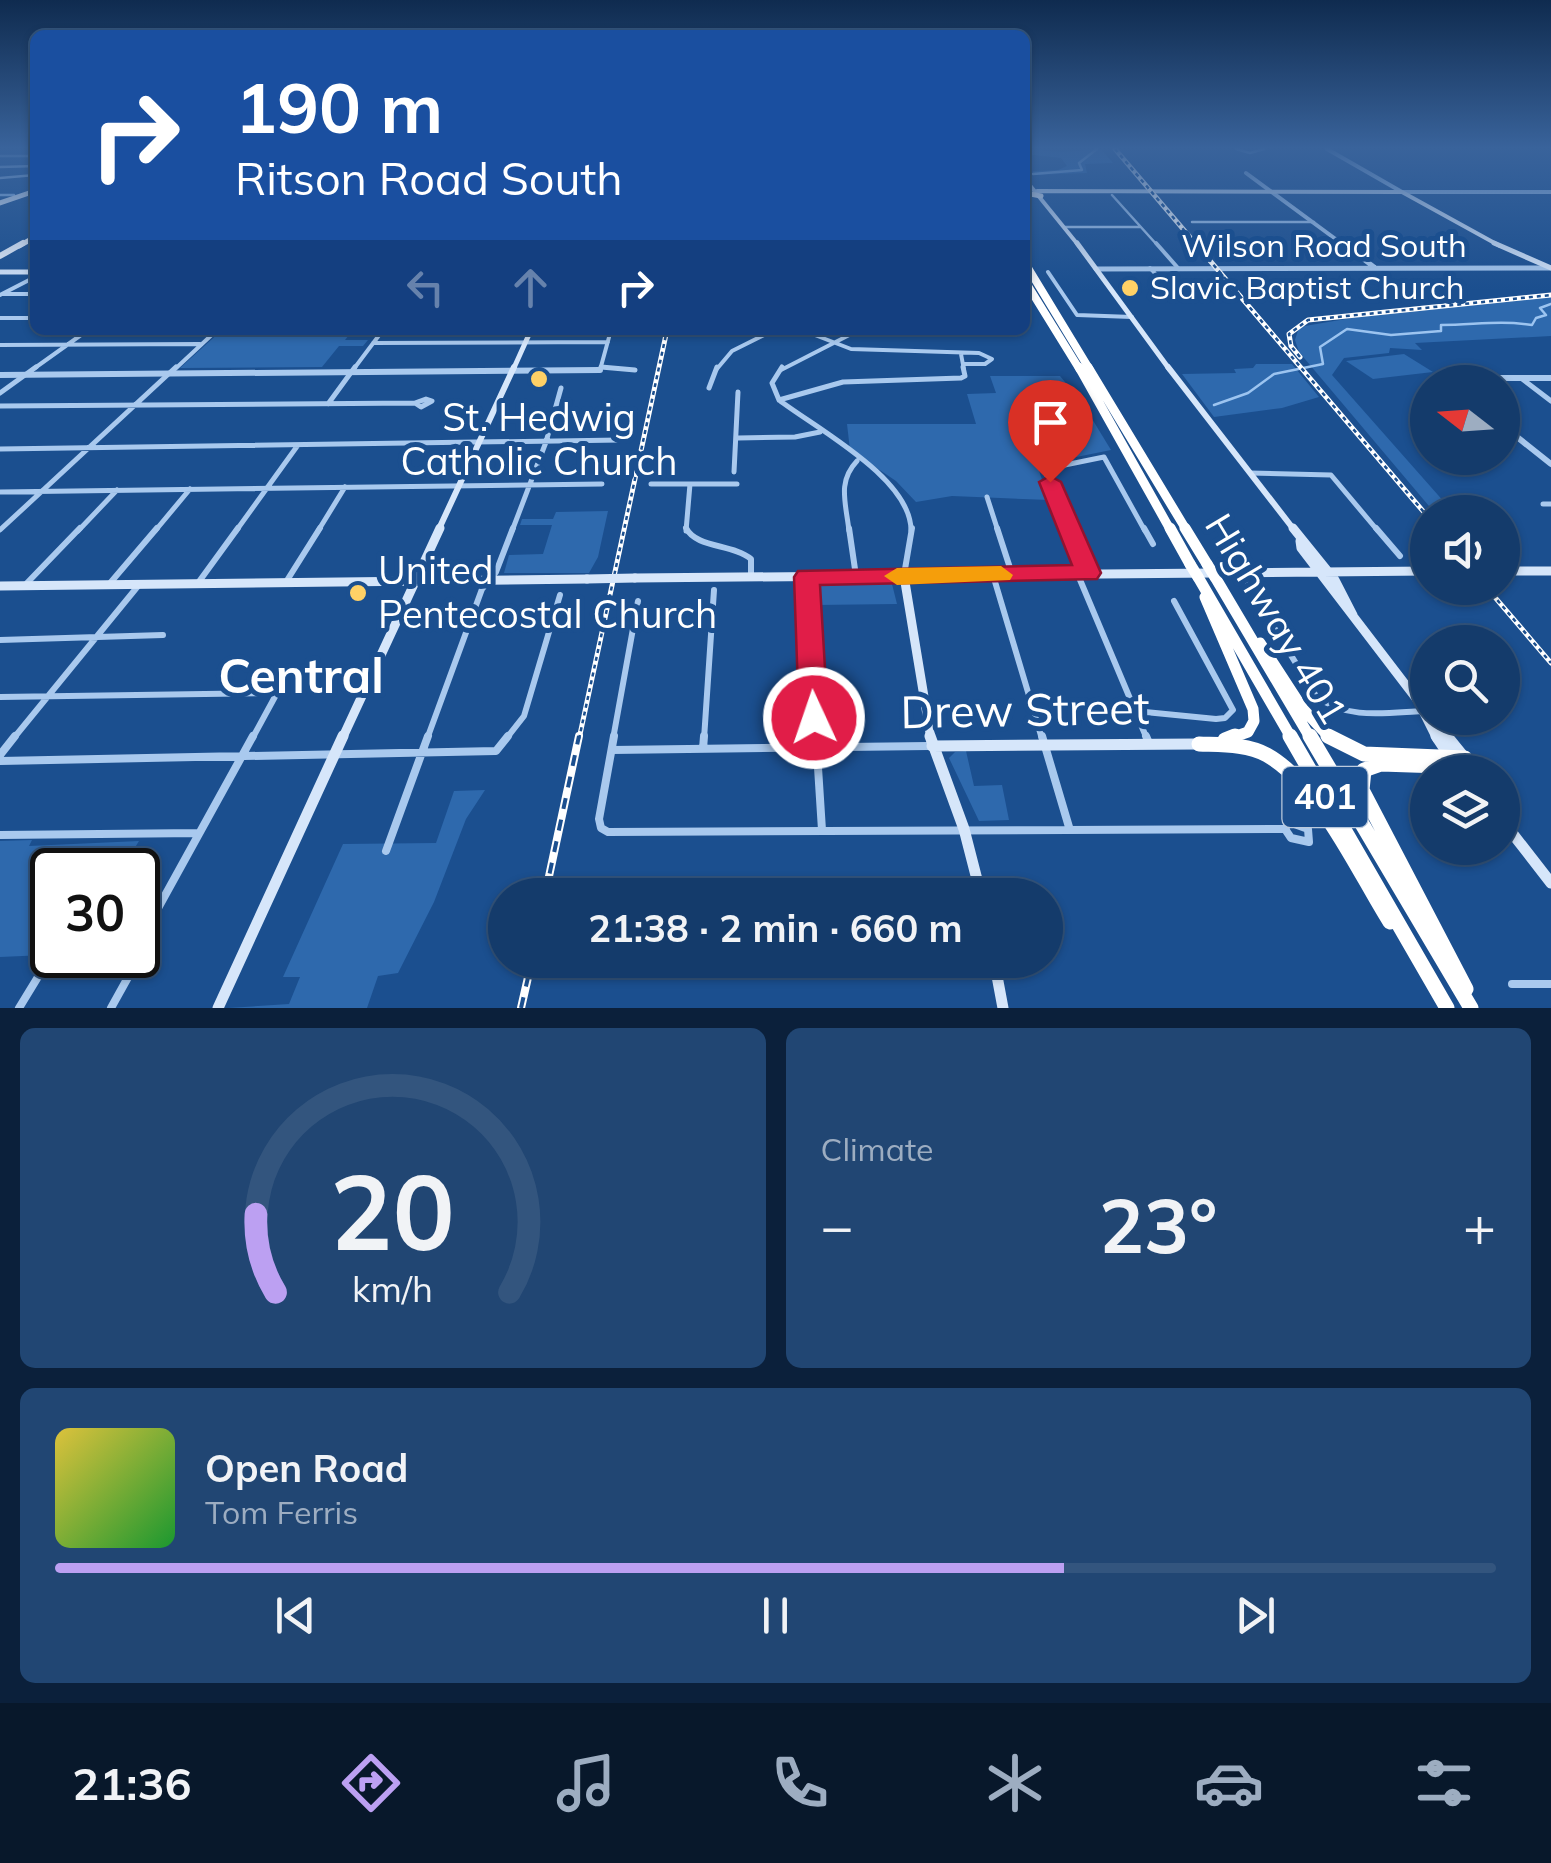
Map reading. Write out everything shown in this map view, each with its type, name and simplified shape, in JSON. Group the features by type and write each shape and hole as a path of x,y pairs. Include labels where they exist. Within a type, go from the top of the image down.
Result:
{"highway":[{"name":"Highway 401","path":"1030,275 1207,564 1205,580"},
{"name":"Highway 401","path":"1030,276 1190,564 1205,580 1445,1005"},
{"name":"Highway 401","path":"1205,580 1225,593 1473,1008"},
{"path":"1199,744 1238,739 1254,721 1248,695 1207,608 1205,580"},
{"path":"1225,593 1309,715 1338,743 1359,754 1410,760"},
{"path":"1199,744 1238,746 1264,754 1294,776 1445,1005"},
{"path":"1410,764 1381,764 1364,770 1360,779 1370,810 1452,958 1473,1008"}],"main road":[{"path":"1039,196 1410,690"},
{"path":"1409,196 1495,244 1551,268"},
{"path":"0,256 30,240"},
{"path":"0,272 30,274"},
{"path":"218,1008 528,335"},
{"path":"1520,571 1551,571"},
{"path":"0,586 1410,572"},
{"path":"904,576 932,746 964,829 977,878"},
{"name":"Drew Street","path":"932,746 1199,744"},
{"path":"1520,842 1551,883"},
{"path":"997,978 1003,1008"}],"street":[{"path":"1112,196 1178,268"},
{"path":"1279,196 1376,268"},
{"path":"1192,222 1314,222"},
{"path":"1065,227 1140,227"},
{"name":"Wilson Road South","path":"1096,268 1551,268"},
{"path":"1150,268 1164,283"},
{"path":"1048,272 1077,316 1132,317"},
{"path":"0,294 30,277"},
{"path":"0,294 30,294"},
{"path":"0,318 30,318"},
{"path":"0,393 81,335"},
{"path":"0,530 213,335"},
{"path":"327,404 379,335"},
{"path":"600,370 610,335"},
{"path":"813,335 851,349 979,353 992,359 984,364 964,364"},
{"path":"848,335 784,365 772,382 779,400 894,487 909,511 912,527 904,576"},
{"path":"709,388 712,371 720,360 758,336"},
{"path":"372,343 608,342"},
{"path":"0,345 203,344"},
{"path":"779,400 843,382 965,376 961,354"},
{"path":"0,375 635,370"},
{"path":"1520,378 1551,378"},
{"path":"1520,378 1551,400"},
{"path":"386,850 482,589 496,572 546,442 561,388"},
{"path":"734,472 738,392"},
{"path":"0,406 414,403"},
{"path":"738,438 795,437 820,432"},
{"path":"1520,439 1551,464"},
{"path":"0,449 620,440"},
{"path":"198,583 298,445"},
{"path":"1088,573 1046,471 1098,455 1108,460 1153,544"},
{"path":"1541,456 1551,456"},
{"path":"856,576 843,486 845,474 857,461"},
{"path":"1247,473 1321,472 1333,477 1400,556"},
{"path":"0,492 602,484"},
{"path":"652,484 737,484"},
{"path":"690,484 686,532 696,539 744,552 751,560 751,577"},
{"path":"286,582 346,487"},
{"path":"109,584 190,489"},
{"path":"25,586 117,490"},
{"path":"987,497 1012,574"},
{"path":"1077,574 1149,743"},
{"path":"992,575 1069,827"},
{"path":"807,577 822,830"},
{"path":"0,758 140,584"},
{"path":"1248,585 1316,696 1328,708 1345,713 1410,714"},
{"path":"703,749 714,590"},
{"path":"0,758 496,750 527,707 560,595"},
{"path":"638,601 599,819 601,828 608,832 1285,829"},
{"path":"1135,711 1216,719 1225,718 1233,710 1174,602"},
{"path":"0,640 163,636"},
{"path":"0,697 277,693 160,907"},
{"name":"Drew Street","path":"612,750 932,746"},
{"path":"0,835 199,833"},
{"path":"19,1008 37,978"},
{"path":"110,1008 127,978"},
{"path":"1512,984 1551,984"}],"shaded area":[{"path":"1551,296 1551,336 1415,343 1422,350 1390,348 1389,353 1344,358 1332,375 1410,463 1410,475 1420,475 1438,495 1420,495 1299,352 1295,340 1299,327 1369,315"},
{"path":"216,335 349,335 345,340 368,340 363,346 339,346 322,367 180,368"},
{"path":"1404,354 1422,365 1410,365 1410,375 1373,379 1346,361"},
{"path":"1256,364 1292,364 1319,397 1282,408 1214,417 1182,374 1236,373 1234,369 1253,368"},
{"path":"990,376 1060,376 1083,404 1111,450 1037,465 1049,500 952,496 916,502 896,481 850,450 847,424 976,424 967,394 996,393"},
{"path":"608,511 598,557 589,573 504,573 509,555 543,554 552,525 520,525 522,519 553,519 556,512"},
{"path":"892,584 897,604 816,605 814,586"},
{"path":"966,751 974,786 1002,785 1009,820 979,821 949,758 955,752"},
{"path":"485,790 466,819 434,902 398,973 378,976 367,1008 228,1008 289,1004 300,977 283,977 343,844 436,843 454,791"},
{"path":"32,840 29,846 139,841 135,848 30,848 30,956 0,957 0,841"}],"waterway":[{"path":"1214,405 1248,393 1274,374 1323,364 1320,347 1347,329 1391,335 1441,331 1441,325 1532,325 1536,318 1546,315 1540,308 1551,304"}],"railway":[{"path":"1155,196 1410,496"},
{"path":"1300,357 1291,346 1289,334 1308,320 1551,295"},
{"path":"579,739 666,335"},
{"path":"1502,605 1551,663"},
{"path":"549,878 579,736"},
{"path":"521,1008 528,978"}],"slow traffic":[{"path":"897,576 1001,575"}],"place":[{"name":"Slavic Baptist Church","path":"1130,288"},
{"name":"St. Hedwig Catholic Church","path":"539,379"},
{"name":"United Pentecostal Church","path":"358,593"}],"district":[{"name":"Central","path":"301,676"}],"route":[{"path":"814,718 807,577 1088,573 1050,482"}]}
